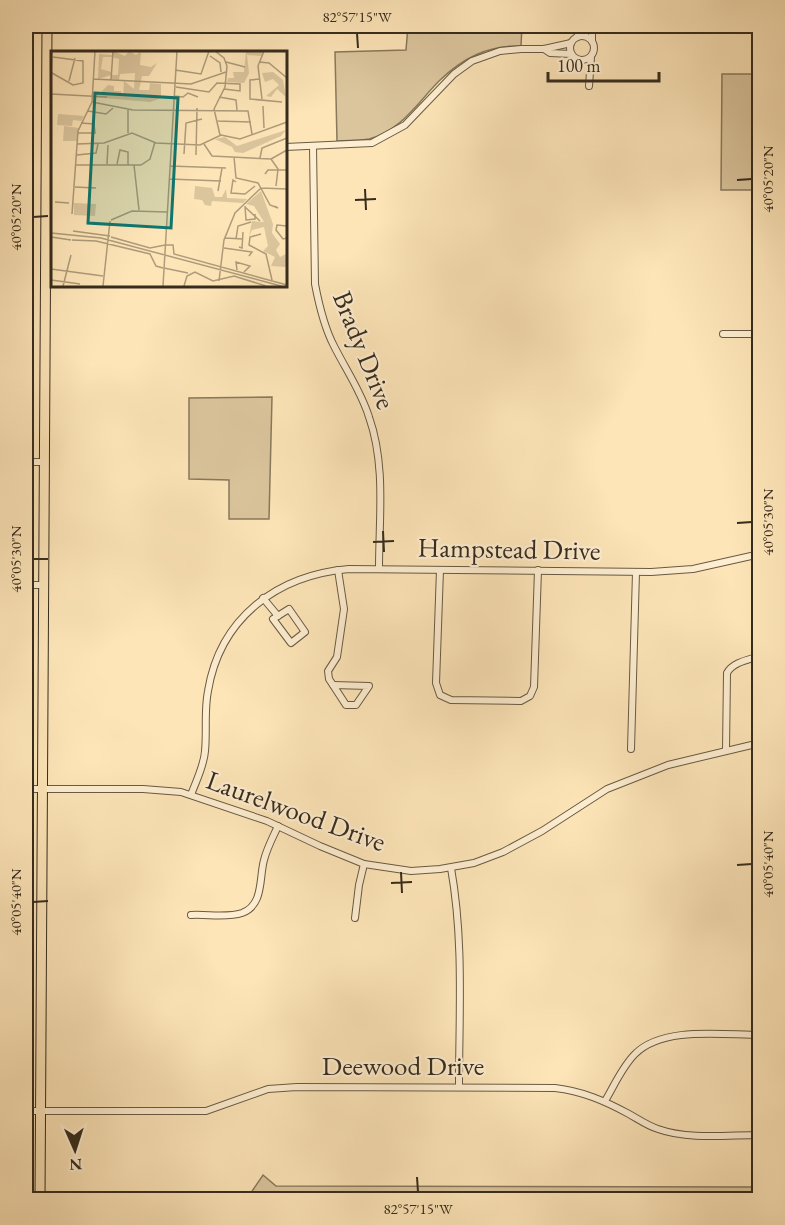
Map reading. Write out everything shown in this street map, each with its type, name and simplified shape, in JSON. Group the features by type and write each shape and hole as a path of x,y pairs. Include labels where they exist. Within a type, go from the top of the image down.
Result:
{"main road":[{"path":"40,1200 44,462 49,148 46,26"}],"street":[{"path":"286,147 372,143 405,125 454,74 472,61 500,51 544,49 571,43 583,26"},
{"path":"589,86 591,57 595,50 592,26"},
{"path":"576,37 585,36 592,40"},
{"path":"571,43 571,54"},
{"path":"544,49 550,54 571,54 581,61 590,76"},
{"path":"581,61 591,57"},
{"name":"Brady Drive","path":"313,146 315,284 333,345 363,400 375,434 380,489 379,568"},
{"path":"723,334 759,334"},
{"path":"26,462 44,462"},
{"name":"Hampstead Drive","path":"191,795 204,757 207,698 217,659 229,634 263,598 302,578 338,570 379,568 636,572 693,569 759,554"},
{"path":"333,685 369,686 356,705 346,705 333,685 328,675 337,657 344,609 338,570"},
{"path":"440,570 436,683 440,695 451,700 521,701 530,696 534,687 538,570"},
{"path":"631,748 636,572"},
{"path":"26,585 44,585"},
{"path":"263,598 278,616"},
{"path":"289,609 305,632 291,643 273,619 278,616 289,609"},
{"path":"726,750 727,678 730,669 738,663 759,656"},
{"name":"Laurelwood Drive","path":"26,789 143,789 181,792 278,826 364,864 411,871 451,868 490,858 516,846 607,789 668,765 759,743"},
{"path":"191,915 235,914 251,907 257,899 264,858 278,826"},
{"path":"355,918 364,864"},
{"path":"451,868 460,937 459,1087"},
{"path":"605,1101 630,1060 643,1047 654,1041 682,1035 759,1035"},
{"name":"Deewood Drive","path":"26,1111 206,1111 260,1092 281,1088 563,1089 584,1093 605,1101 656,1129 683,1134 759,1135"},
{"path":"666,1197 759,1196"}],"shaded area":[{"path":"408,26 522,26 521,46 498,48 477,54 457,66 439,81 400,123 390,130 365,140 337,141 335,52 406,50"},
{"path":"722,74 759,74 759,190 721,190"},
{"path":"272,397 269,519 229,519 229,480 189,479 189,398"},
{"path":"263,1175 276,1186 760,1187 759,1200 246,1200"}]}
